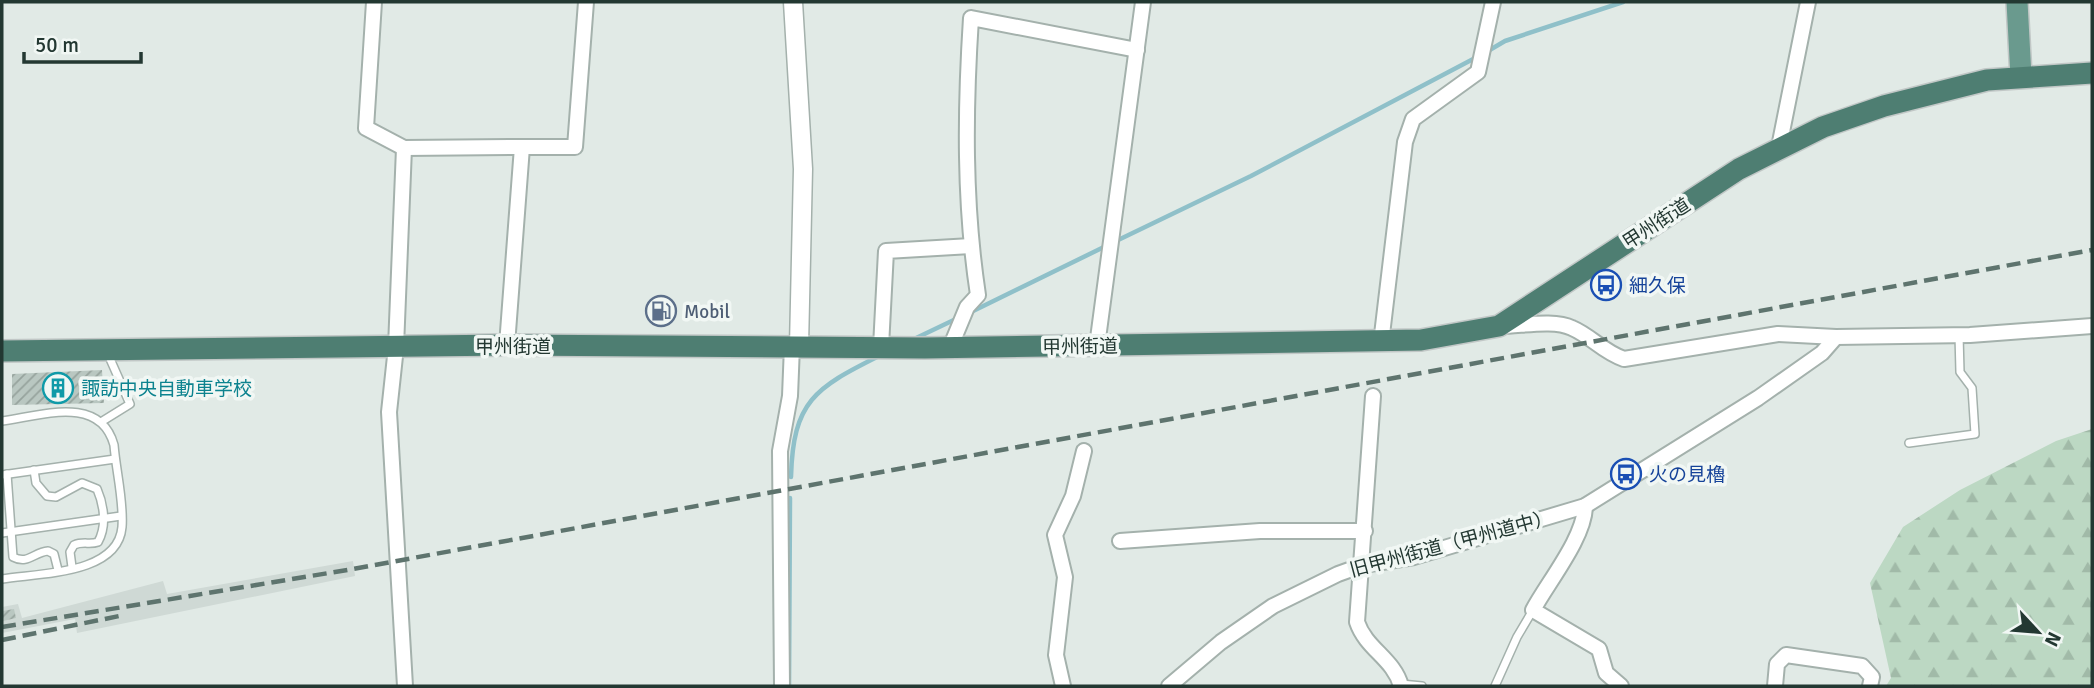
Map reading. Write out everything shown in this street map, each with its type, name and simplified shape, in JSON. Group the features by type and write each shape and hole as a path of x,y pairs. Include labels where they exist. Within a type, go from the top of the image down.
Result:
{"highway":[{"name":"甲州街道","path":"2,351 507,345 950,348 1381,343 1433,339 1499,326 1739,169 1823,127 1884,106 1987,80 2092,73"}],"main road":[{"path":"2017,2 2021,77"}],"street":[{"path":"374,2 366,128 404,148 575,147 586,2"},
{"path":"782,686 780,451 796,346 803,169 793,2"},
{"path":"1097,346 1143,2"},
{"path":"1381,343 1405,142 1413,120 1471,80 1483,62 1493,2"},
{"path":"1779,147 1808,2"},
{"path":"950,348 967,307 978,295 971,246 966,93 971,18 1137,50"},
{"path":"404,148 396,347 389,412 405,686"},
{"path":"507,345 522,148"},
{"path":"881,348 886,251 971,246"},
{"path":"1499,326 1565,325 1575,329 1608,354 1624,359 1778,334 1836,337 1959,335 2092,326"},
{"name":"旧甲州街道（甲州道中）","path":"1169,686 1221,642 1273,606 1338,573 1363,565 1414,557 1585,506 1758,398 1822,353 1836,337"},
{"path":"1373,396 1357,622 1362,635 1395,669 1401,685"},
{"path":"1063,686 1056,655 1065,577 1055,535 1073,496 1084,451"},
{"path":"1585,506 1585,515 1573,543 1533,610 1599,649 1606,674 1620,686"},
{"path":"1120,541 1260,531 1365,531"},
{"path":"1775,686 1777,664 1786,655 1862,666 1872,677 1870,686"}],"lane":[{"path":"1909,443 1975,434 1972,388 1960,372 1959,335"},
{"path":"101,422 130,404 106,350"},
{"path":"2,421 75,411 89,414 101,422 110,433 121,516 120,534 108,555 100,562 2,579"},
{"path":"58,570 57,560 48,551 27,560 13,557 5,532 4,475 115,459"},
{"path":"34,470 36,483 47,496 55,497 82,483 97,489 103,519 98,542 74,545 70,552 72,568"},
{"path":"5,532 121,516"},
{"path":"1495,686 1517,637 1533,610"},
{"path":"1401,685 1422,686"}],"shaded area":[{"path":"353,561 355,576 77,633 75,619 2,633 2,607 18,604 22,618 163,581 167,594"}],"green space":[{"path":"2092,429 2092,686 1886,686 1891,678 1870,583 1903,527 1960,490 2056,441"}],"building":[{"name":"諏訪中央自動車学校","path":"102,370 104,403 12,405 12,374"},
{"path":"14,609 16,618 3,621 2,611"}],"waterway":[{"path":"1488,51 1505,41 1623,2"},
{"path":"1114,242 1251,176 1477,57"},
{"path":"969,313 1106,246"},
{"path":"912,340 958,318"},
{"path":"791,477 797,431 812,400 839,378 879,356"},
{"path":"789,686 790,498"}],"railway":[{"path":"2,627 353,569 2092,250"},
{"path":"2,640 124,615"}],"place":[{"name":"細久保","path":"1606,285"},
{"name":"Mobil","path":"661,311"},
{"name":"諏訪中央自動車学校","path":"58,388"},
{"name":"火の見櫓","path":"1626,474"}]}
